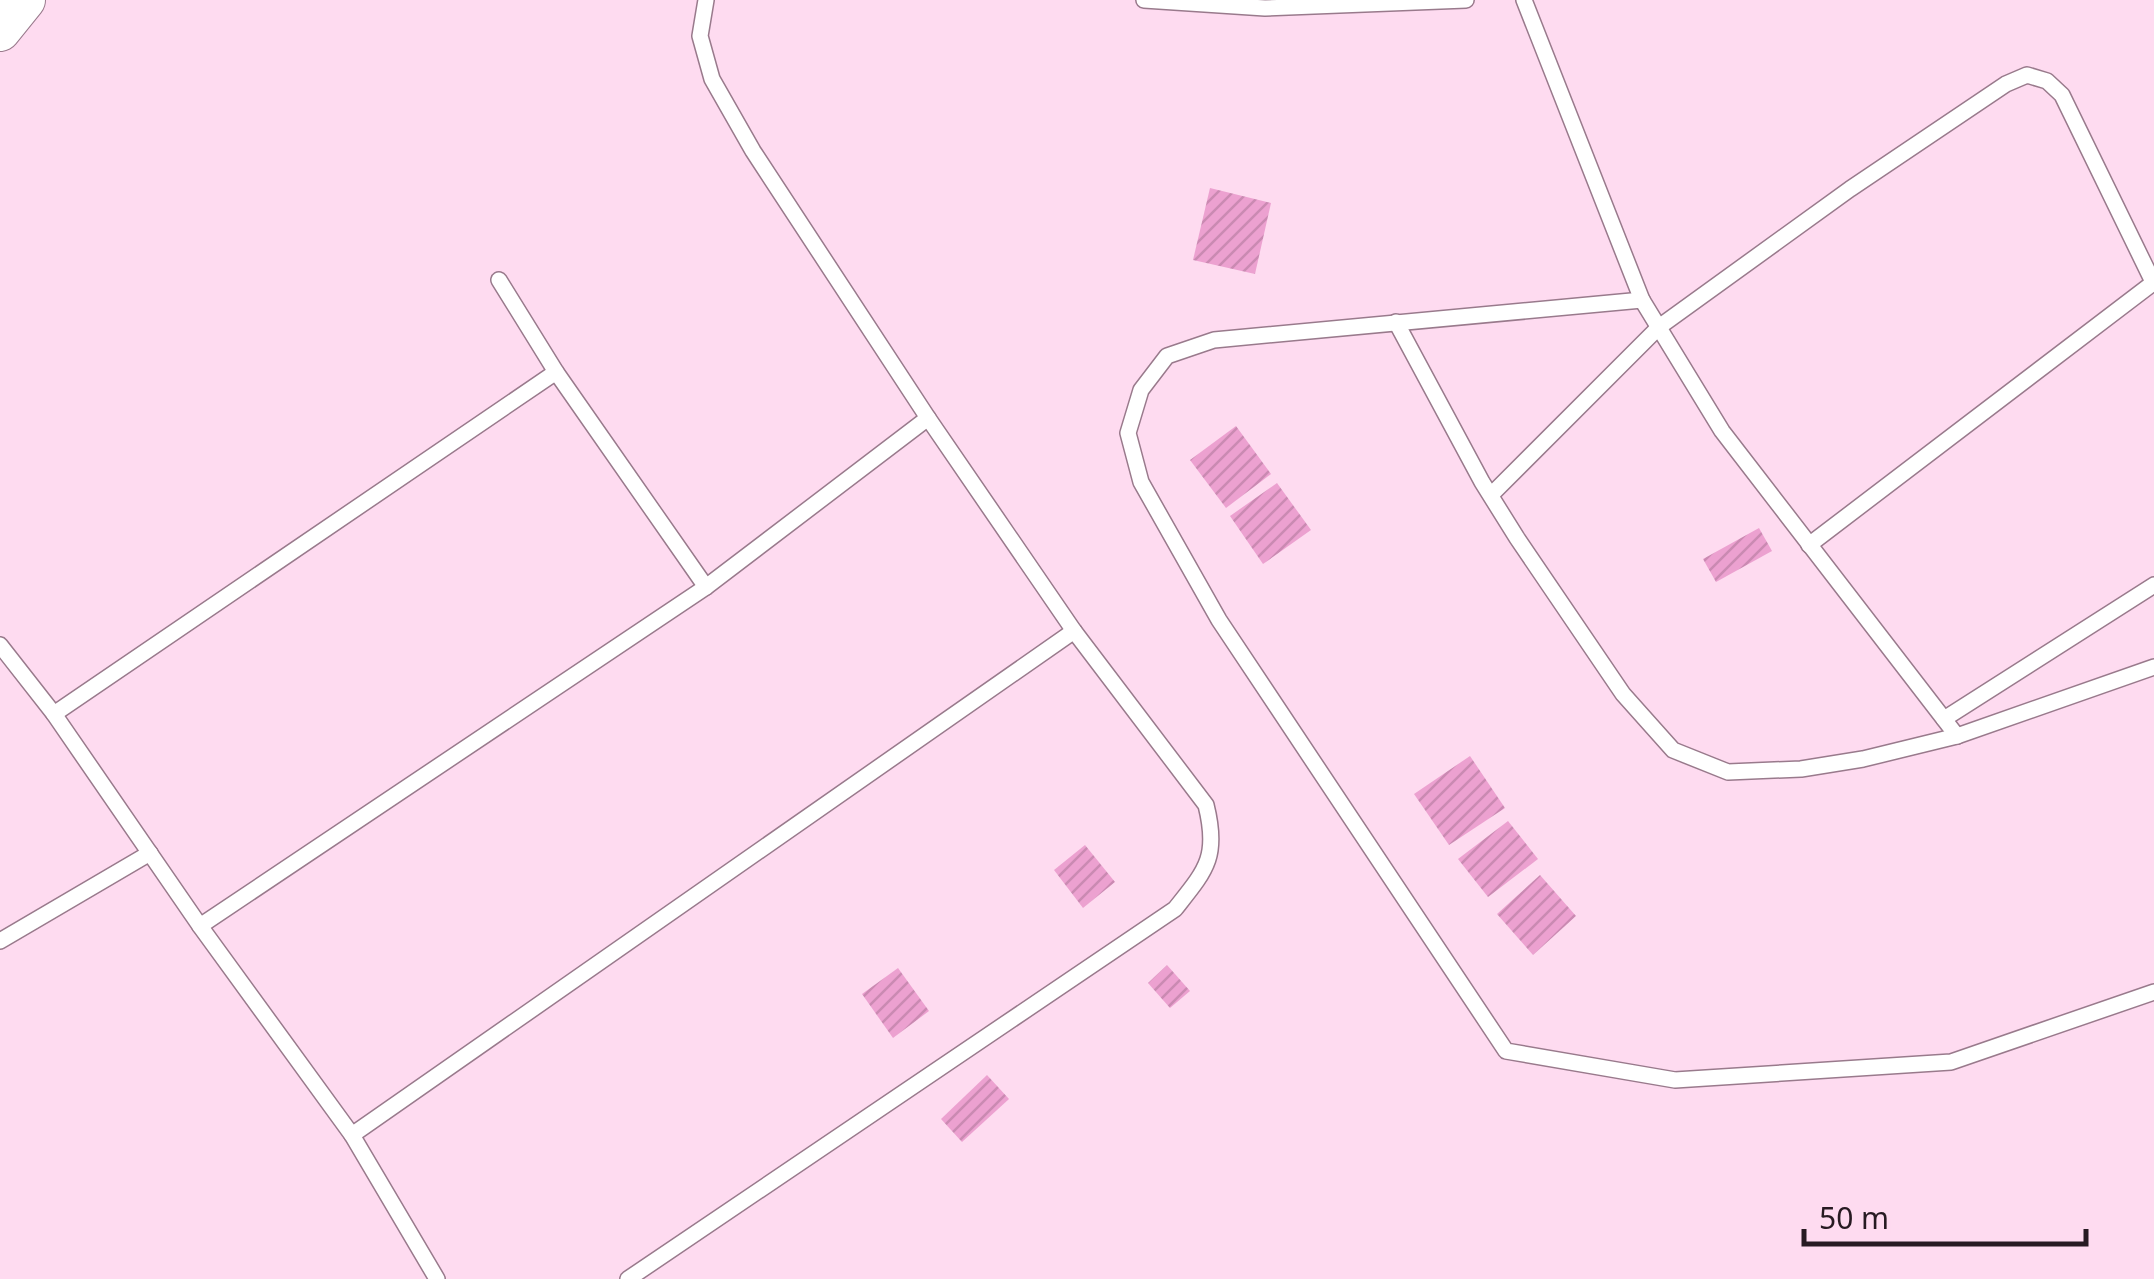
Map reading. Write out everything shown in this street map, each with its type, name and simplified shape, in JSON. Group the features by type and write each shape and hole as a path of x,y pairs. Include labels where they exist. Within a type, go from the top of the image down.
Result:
{"street":[{"path":"0,32 26,0"}],"lane":[{"path":"628,1279 1175,910 1205,872 1214,836 1206,806 1074,631 928,418 753,150 712,79 700,36 706,0"},
{"path":"1144,0 1265,8 1466,0"},
{"path":"1524,0 1642,300 1722,431 1957,736"},
{"path":"1490,495 1659,327 1850,189 2006,84 2028,74 2047,81 2062,94 2154,283 1809,545"},
{"path":"499,280 556,372 706,587"},
{"path":"1642,300 1214,340 1168,356 1140,390 1128,433 1141,482 1220,620 1506,1051 1675,1080 1951,1062 2154,992"},
{"path":"1396,322 1490,495 1623,694 1672,750 1728,772 1801,769 1863,759 1957,736 2154,667"},
{"path":"54,714 556,372"},
{"path":"200,926 706,587 928,418"},
{"path":"1944,719 2154,585"},
{"path":"352,1135 1074,631"},
{"path":"0,645 54,714 200,926 352,1135 437,1279"},
{"path":"0,941 150,852"}],"building":[{"path":"1210,188 1271,203 1255,274 1193,260"},
{"path":"1236,426 1271,474 1226,508 1190,460"},
{"path":"1277,483 1311,530 1263,564 1230,516"},
{"path":"1759,528 1772,551 1716,582 1703,559"},
{"path":"1470,756 1505,808 1449,845 1414,794"},
{"path":"1508,821 1538,859 1488,897 1458,859"},
{"path":"1085,845 1115,882 1083,908 1054,870"},
{"path":"1540,875 1576,916 1533,955 1497,914"},
{"path":"1167,965 1190,991 1170,1008 1148,983"},
{"path":"898,968 929,1011 893,1038 862,994"},
{"path":"987,1075 1009,1099 962,1142 941,1119"}]}
